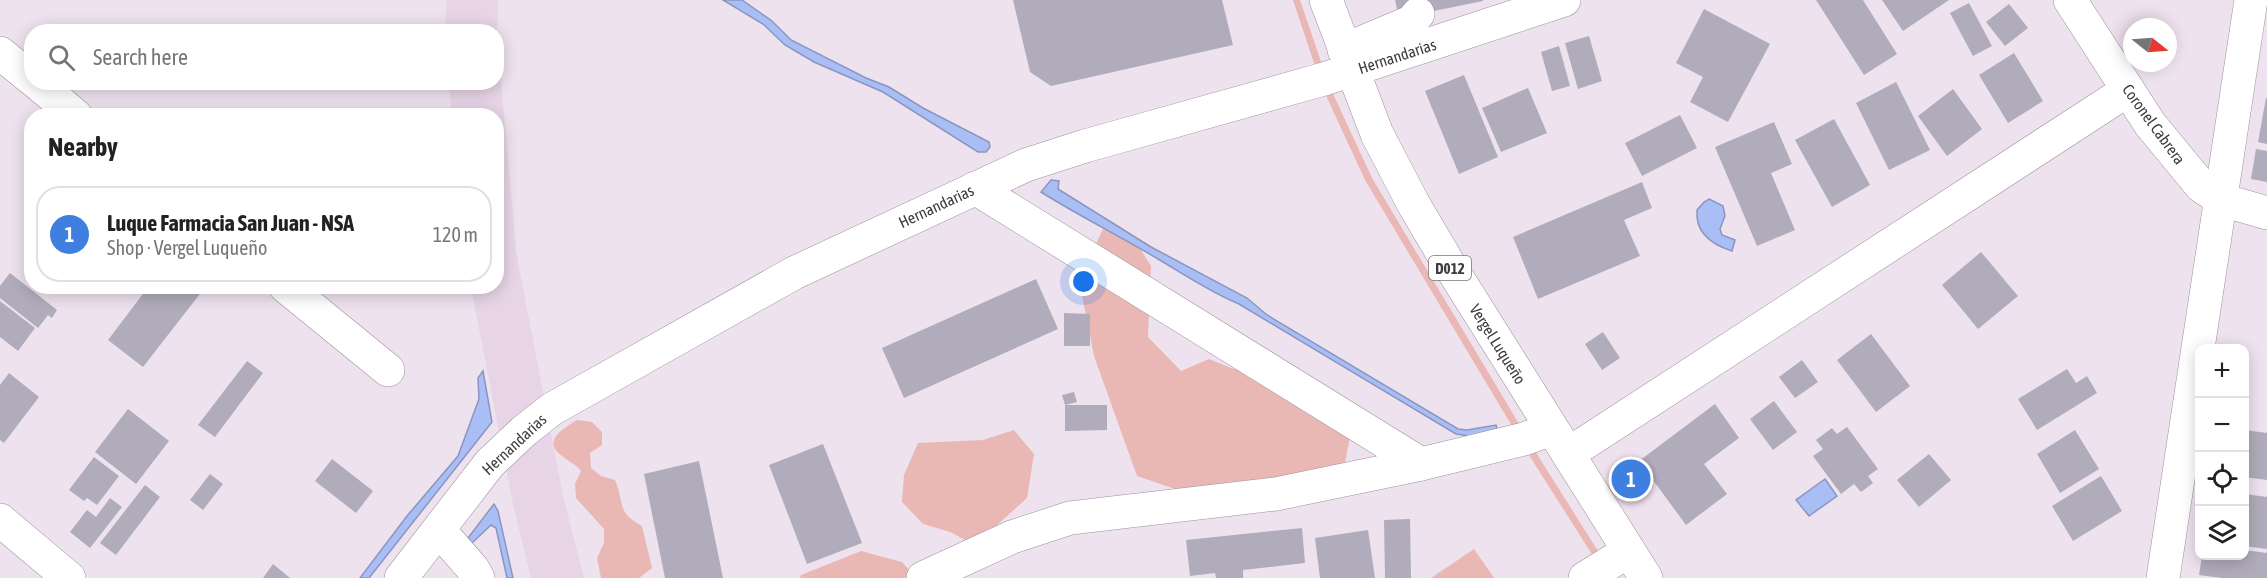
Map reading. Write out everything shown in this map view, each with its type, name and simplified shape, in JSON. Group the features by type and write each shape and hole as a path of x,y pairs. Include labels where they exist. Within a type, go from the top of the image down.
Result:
{"street":[{"name":"Vergel Luqueño","path":"1326,0 1377,134 1414,206 1646,578"},
{"name":"Hernandarias","path":"401,578 490,463 524,431 552,409 794,273 1026,165 1348,60 1564,0"},
{"name":"Coronel Cabrera","path":"2070,0 2150,124 2201,186 2222,200 2267,213"},
{"path":"2163,578 2251,0"},
{"path":"1348,60 1411,22 1418,14"},
{"path":"0,53 24,72"},
{"path":"45,90 67,108"},
{"path":"923,578 1012,537 1070,518 1276,494 1421,464 1524,439 1560,442 2128,90"},
{"path":"975,188 1421,464"},
{"path":"295,294 388,370"},
{"path":"0,520 69,578"},
{"path":"439,530 478,578"},
{"path":"1585,578 1629,550"}],"shaded area":[{"path":"447,0 498,0 497,24 446,24"},
{"path":"1293,0 1300,0 1329,85 1372,178 1540,459 1615,578 1607,578 1534,463 1365,180 1322,87"},
{"path":"450,90 502,90 504,108 451,108"},
{"path":"504,113 516,251 563,496 584,578 531,578 514,509 472,294 504,294"},
{"path":"1103,229 1132,236 1151,266 1148,337 1181,371 1209,359 1231,368 1283,381 1351,431 1340,490 1178,490 1137,476 1094,356 1079,280"},
{"path":"577,420 592,422 602,432 602,445 590,453 591,468 601,476 615,480 622,507 628,516 642,526 652,568 639,578 601,578 597,558 604,543 604,529 576,498 575,484 581,471 562,456 554,445 557,435"},
{"path":"1014,430 1034,454 1027,498 996,526 969,542 950,532 923,524 902,502 904,475 918,443 983,440"},
{"path":"1474,549 1494,578 1431,578"},
{"path":"861,551 902,562 916,578 800,578 801,575"}],"water":[{"path":"723,0 742,0 772,21 791,40 866,78 889,87 923,108 989,142 990,147 986,152 978,152 883,92 814,62 785,45 763,24"},
{"path":"1051,180 1059,181 1058,189 1151,247 1247,298 1267,315 1458,429 1467,430 1496,425 1497,429 1470,436 1456,434 1239,304 1208,289 1041,192"},
{"path":"1709,199 1723,206 1725,216 1720,229 1722,235 1735,240 1732,251 1712,241 1699,225 1697,210"},
{"path":"483,371 492,422 369,578 360,578 407,516 458,456 479,399 478,378"},
{"path":"1825,479 1837,496 1809,516 1796,500"},
{"path":"494,504 498,511 513,578 507,578 496,528 491,525 472,543 468,538"}],"building":[{"path":"1013,0 1222,0 1233,45 1051,86 1030,72"},
{"path":"1395,0 1483,0 1483,1 1399,18"},
{"path":"1816,0 1863,0 1897,54 1864,75"},
{"path":"1882,0 1949,0 1903,31"},
{"path":"1969,3 1992,46 1973,56 1950,13"},
{"path":"2009,4 2028,28 2005,46 1986,22"},
{"path":"1704,9 1770,44 1728,122 1690,102 1703,77 1676,63"},
{"path":"1589,36 1602,81 1578,89 1565,43"},
{"path":"1559,46 1570,86 1552,91 1541,52"},
{"path":"2014,53 2043,101 2008,123 1979,75"},
{"path":"1464,75 1498,157 1459,174 1425,91"},
{"path":"1896,82 1930,150 1889,170 1856,103"},
{"path":"1528,88 1547,133 1501,152 1482,108"},
{"path":"1953,89 1982,129 1947,156 1918,116"},
{"path":"2267,98 2267,144 2258,142"},
{"path":"1680,115 1697,148 1642,176 1625,143"},
{"path":"1834,119 1870,185 1832,207 1795,140"},
{"path":"1774,122 1792,164 1771,173 1795,230 1757,246 1715,147"},
{"path":"2256,149 2267,151 2267,182 2251,179"},
{"path":"1642,182 1652,208 1624,220 1640,256 1538,299 1513,237"},
{"path":"1981,252 2018,296 1978,329 1942,285"},
{"path":"10,273 24,284 24,294 37,294 57,310 52,318 48,315 38,328 0,298 0,286"},
{"path":"1036,279 1058,329 904,398 882,348"},
{"path":"143,294 200,294 143,367 108,340"},
{"path":"0,301 35,328 18,351 0,337"},
{"path":"1064,313 1090,314 1090,346 1064,346"},
{"path":"1603,332 1620,358 1602,370 1585,344"},
{"path":"1871,334 1910,386 1876,412 1837,360"},
{"path":"1802,360 1818,382 1795,398 1779,377"},
{"path":"247,361 263,373 215,437 198,425"},
{"path":"2067,369 2076,383 2087,376 2097,393 2037,430 2018,399"},
{"path":"9,373 39,397 4,443 0,440 0,385"},
{"path":"1074,392 1077,402 1065,405 1062,395"},
{"path":"1774,401 1797,432 1773,450 1750,419"},
{"path":"1715,404 1739,438 1704,464 1727,494 1686,525 1639,461"},
{"path":"1065,405 1107,405 1107,430 1065,431"},
{"path":"128,409 169,441 136,484 95,452"},
{"path":"1847,427 1878,469 1868,476 1873,483 1861,492 1854,484 1841,494 1813,456 1823,449 1816,440 1832,428 1837,434"},
{"path":"2075,430 2099,469 2060,493 2037,454"},
{"path":"2249,431 2267,433 2267,480 2249,478"},
{"path":"823,444 862,543 807,564 769,465"},
{"path":"1929,454 1951,480 1919,507 1897,480"},
{"path":"94,457 119,476 97,505 87,498 84,501 69,490"},
{"path":"332,459 373,491 356,513 315,481"},
{"path":"699,461 723,578 665,578 644,474"},
{"path":"210,474 223,484 203,510 190,500"},
{"path":"2101,476 2122,511 2073,541 2052,506"},
{"path":"145,485 160,497 116,555 100,543"},
{"path":"2249,495 2267,497 2267,549 2249,547"},
{"path":"110,498 122,507 90,548 70,532 87,510 96,517"},
{"path":"1410,519 1411,578 1385,578 1384,520"},
{"path":"1302,528 1305,563 1243,570 1243,578 1216,578 1215,573 1190,576 1186,540"},
{"path":"1368,530 1375,578 1320,578 1315,538"},
{"path":"2249,551 2267,553 2267,578 2222,578 2199,575 2201,560 2249,560"},
{"path":"273,564 290,578 263,578"}],"place":[{"name":"Luque Farmacia San Juan - NSA","path":"1631,479"}]}
